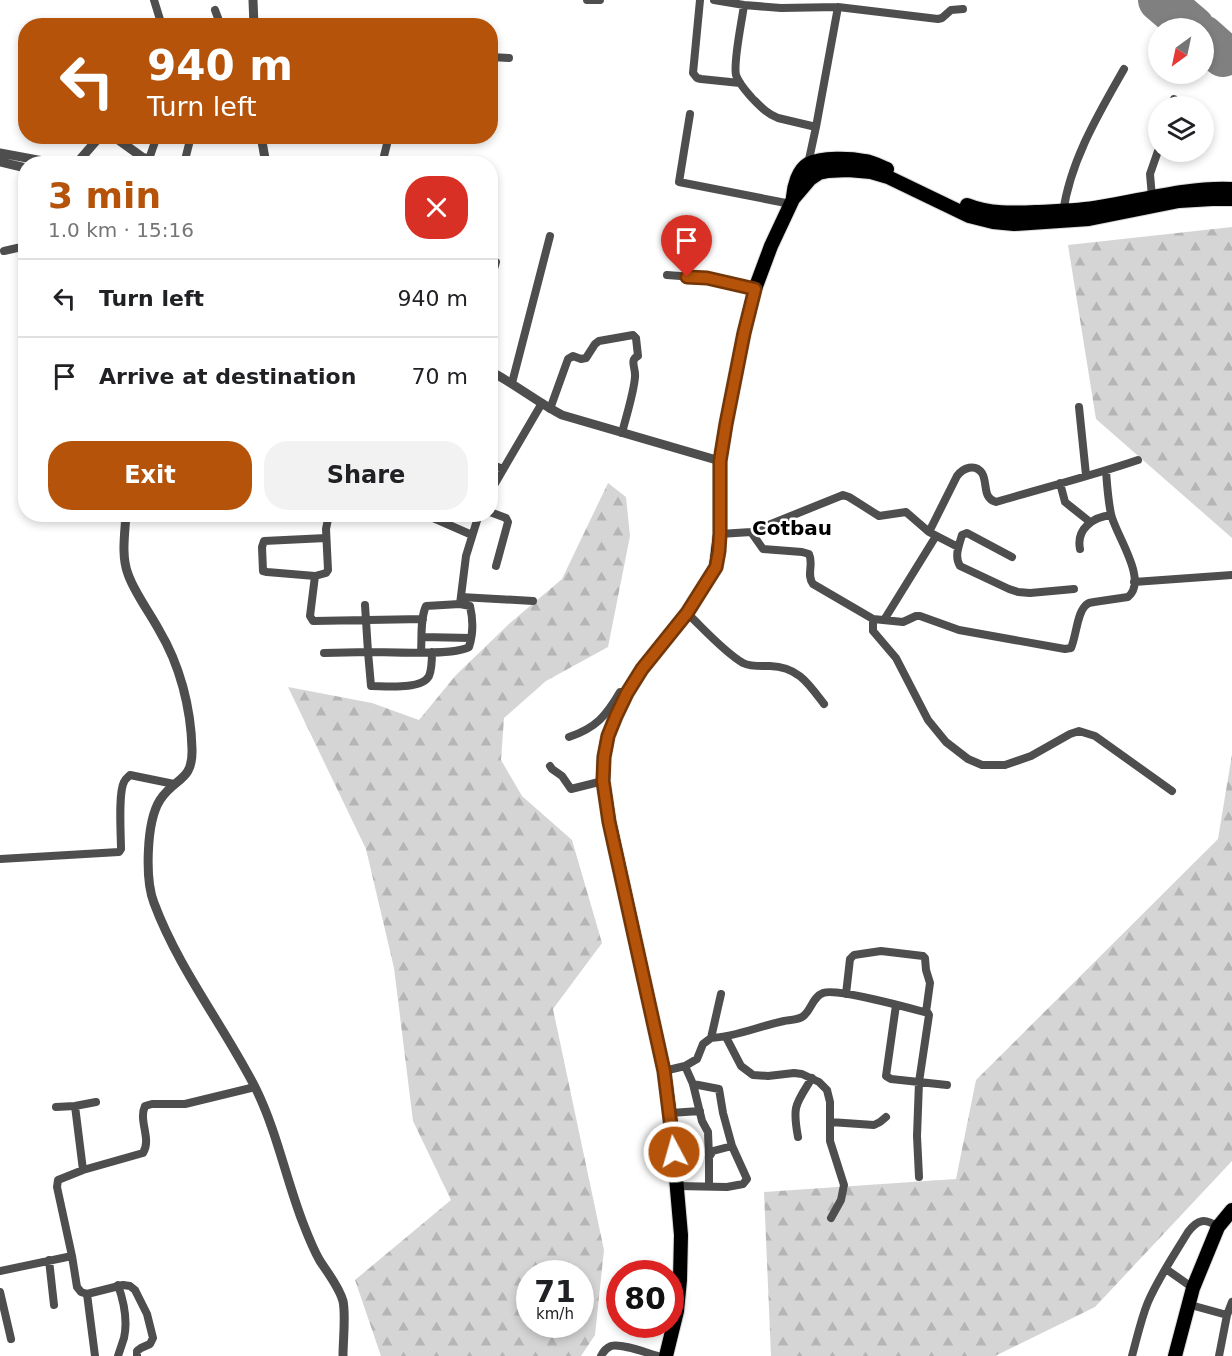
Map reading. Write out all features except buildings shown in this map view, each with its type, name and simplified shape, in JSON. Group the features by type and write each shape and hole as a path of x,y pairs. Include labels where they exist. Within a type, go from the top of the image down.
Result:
{"highway":[{"path":"792,202 799,175 808,164 821,160 838,159 866,161 982,210 1103,217 1179,201 1232,199"},
{"path":"666,1356 677,1311 681,1280 681,1235 670,1113 664,1071 609,822 603,781 604,757 608,736 627,693 642,669 687,613 716,567 720,534 720,461 744,333 755,289 771,246 792,202 810,179 819,173 848,170 871,172 888,177 981,220 1014,224 1201,189 1232,189"},
{"path":"1175,1356 1193,1288 1218,1227 1232,1209"}],"street":[{"path":"154,0 160,18"},
{"path":"253,0 254,18"},
{"path":"587,0 600,0"},
{"path":"700,0 693,73 701,79 740,82"},
{"path":"714,0 781,8 838,7 938,19 951,10 963,9"},
{"path":"744,5 735,67 740,82 759,105 772,116 816,127"},
{"path":"808,164 838,7"},
{"path":"215,10 218,18"},
{"path":"498,57 509,58"},
{"path":"1063,215 1081,150 1124,69"},
{"path":"690,114 679,182 792,202"},
{"path":"83,156 93,144"},
{"path":"125,144 142,156"},
{"path":"0,153 18,156"},
{"path":"0,162 18,166"},
{"path":"1152,197 1150,174 1154,162"},
{"path":"512,383 550,236"},
{"path":"4,251 18,248"},
{"path":"667,275 707,278 755,289"},
{"path":"498,478 546,406 568,359 586,358 599,340 633,335 636,338 639,355 633,360 636,375 622,433"},
{"path":"498,375 562,415 720,461"},
{"path":"1079,407 1086,476"},
{"path":"884,620 933,534 960,471 975,468 982,474 989,498 996,502 1138,460"},
{"path":"498,467 503,469"},
{"path":"751,532 763,549 808,554 811,560 810,577 813,584 873,619 903,622 920,616 959,630 1069,649 1072,646 1084,606 1088,603 1128,597 1134,590 1132,565 1111,515 1106,471"},
{"path":"1060,483 1065,502 1090,522"},
{"path":"720,534 751,532 843,495 879,516 906,512 933,534 958,548"},
{"path":"496,566 508,522 506,518 498,515"},
{"path":"1080,549 1079,538 1090,522 1111,515"},
{"path":"126,522 127,573 161,633 175,665 187,701 193,751 187,775 174,784 159,801 152,824 148,858 150,891 176,951 255,1087 272,1126 307,1234 342,1298 344,1308 343,1356"},
{"path":"326,538 264,541 262,543 263,570 315,576 325,574 327,572 327,522"},
{"path":"442,522 472,535"},
{"path":"461,600 466,556 476,522"},
{"path":"1012,557 967,533 962,535 958,548 960,566 1009,590 1030,593 1074,589"},
{"path":"1134,582 1232,575"},
{"path":"315,576 310,608 311,620 317,622 423,619"},
{"path":"324,653 432,652 467,649 471,638 471,607 461,600"},
{"path":"421,652 426,606 461,600 533,601"},
{"path":"364,605 371,686 419,684 429,676 432,652"},
{"path":"687,613 742,662 754,666 780,667 800,675 824,704"},
{"path":"873,619 873,631 896,658 928,720 946,742 968,759 982,765 1005,765 1031,756 1079,731 1095,736 1172,791"},
{"path":"422,637 471,638"},
{"path":"569,737 584,732 594,725 611,708 620,692 627,693"},
{"path":"550,766 562,776 571,789 603,781"},
{"path":"0,859 119,852 121,849 122,786 125,779 130,775 174,784"},
{"path":"846,994 850,959 854,955 881,951 925,958 930,983 926,1012 929,1015 919,1082 917,1137 919,1177"},
{"path":"664,1071 685,1066 697,1059 703,1044 711,1038 726,1037 801,1018 816,998 823,993 846,994 926,1012"},
{"path":"711,1038 721,994"},
{"path":"896,1005 886,1076 891,1079 946,1085"},
{"path":"726,1037 741,1066 753,1075 802,1074 823,1085 827,1090 830,1102 830,1141 844,1185 841,1200 831,1218"},
{"path":"685,1066 693,1084 702,1121 708,1132 709,1186"},
{"path":"798,1137 794,1110 812,1078"},
{"path":"677,1186 727,1187 747,1181 747,1176 732,1146 719,1089 693,1084"},
{"path":"137,1356 137,1351 150,1344 153,1338 147,1314 135,1290 130,1286 118,1285 87,1294 78,1290 57,1183 61,1178 83,1170 143,1153 146,1146 142,1115 148,1104 185,1104 255,1087"},
{"path":"56,1107 96,1102"},
{"path":"75,1106 83,1170"},
{"path":"670,1113 700,1111"},
{"path":"830,1122 874,1125 886,1117"},
{"path":"710,1157 713,1151 732,1146"},
{"path":"1132,1356 1151,1295 1188,1232 1199,1222 1207,1221 1218,1227"},
{"path":"0,1271 72,1256"},
{"path":"49,1260 54,1305"},
{"path":"1166,1269 1193,1288"},
{"path":"118,1285 124,1302 125,1317 124,1336 118,1356"},
{"path":"0,1292 11,1339"},
{"path":"87,1294 95,1356"},
{"path":"1219,1356 1227,1315 1232,1302"},
{"path":"1187,1304 1227,1315"},
{"path":"601,1356 612,1345 658,1356"}],"green space":[{"path":"1232,227 1232,538 1096,419 1068,245"},
{"path":"608,483 626,497 630,536 608,647 546,681 504,718 501,760 522,796 572,840 602,943 553,1009 604,1250 595,1335 594,1336 594,1260 516,1260 516,1338 593,1338 581,1356 381,1356 355,1280 451,1200 413,1121 394,968 366,849 288,687 372,703 419,720 456,675 510,623 562,579"},
{"path":"1232,754 1232,1161 1095,1307 995,1356 771,1356 764,1192 956,1179 976,1080 1218,839"}],"runway":[{"path":"1160,0 1181,18"},
{"path":"1214,47 1223,55"}],"district":[{"name":"Cotbau","path":"792,528"}],"route":[{"path":"674,1152 664,1071 609,822 603,781 608,736 627,693 642,669 687,613 716,567 719,551 720,461 744,333 755,289 707,278 687,277"}]}
